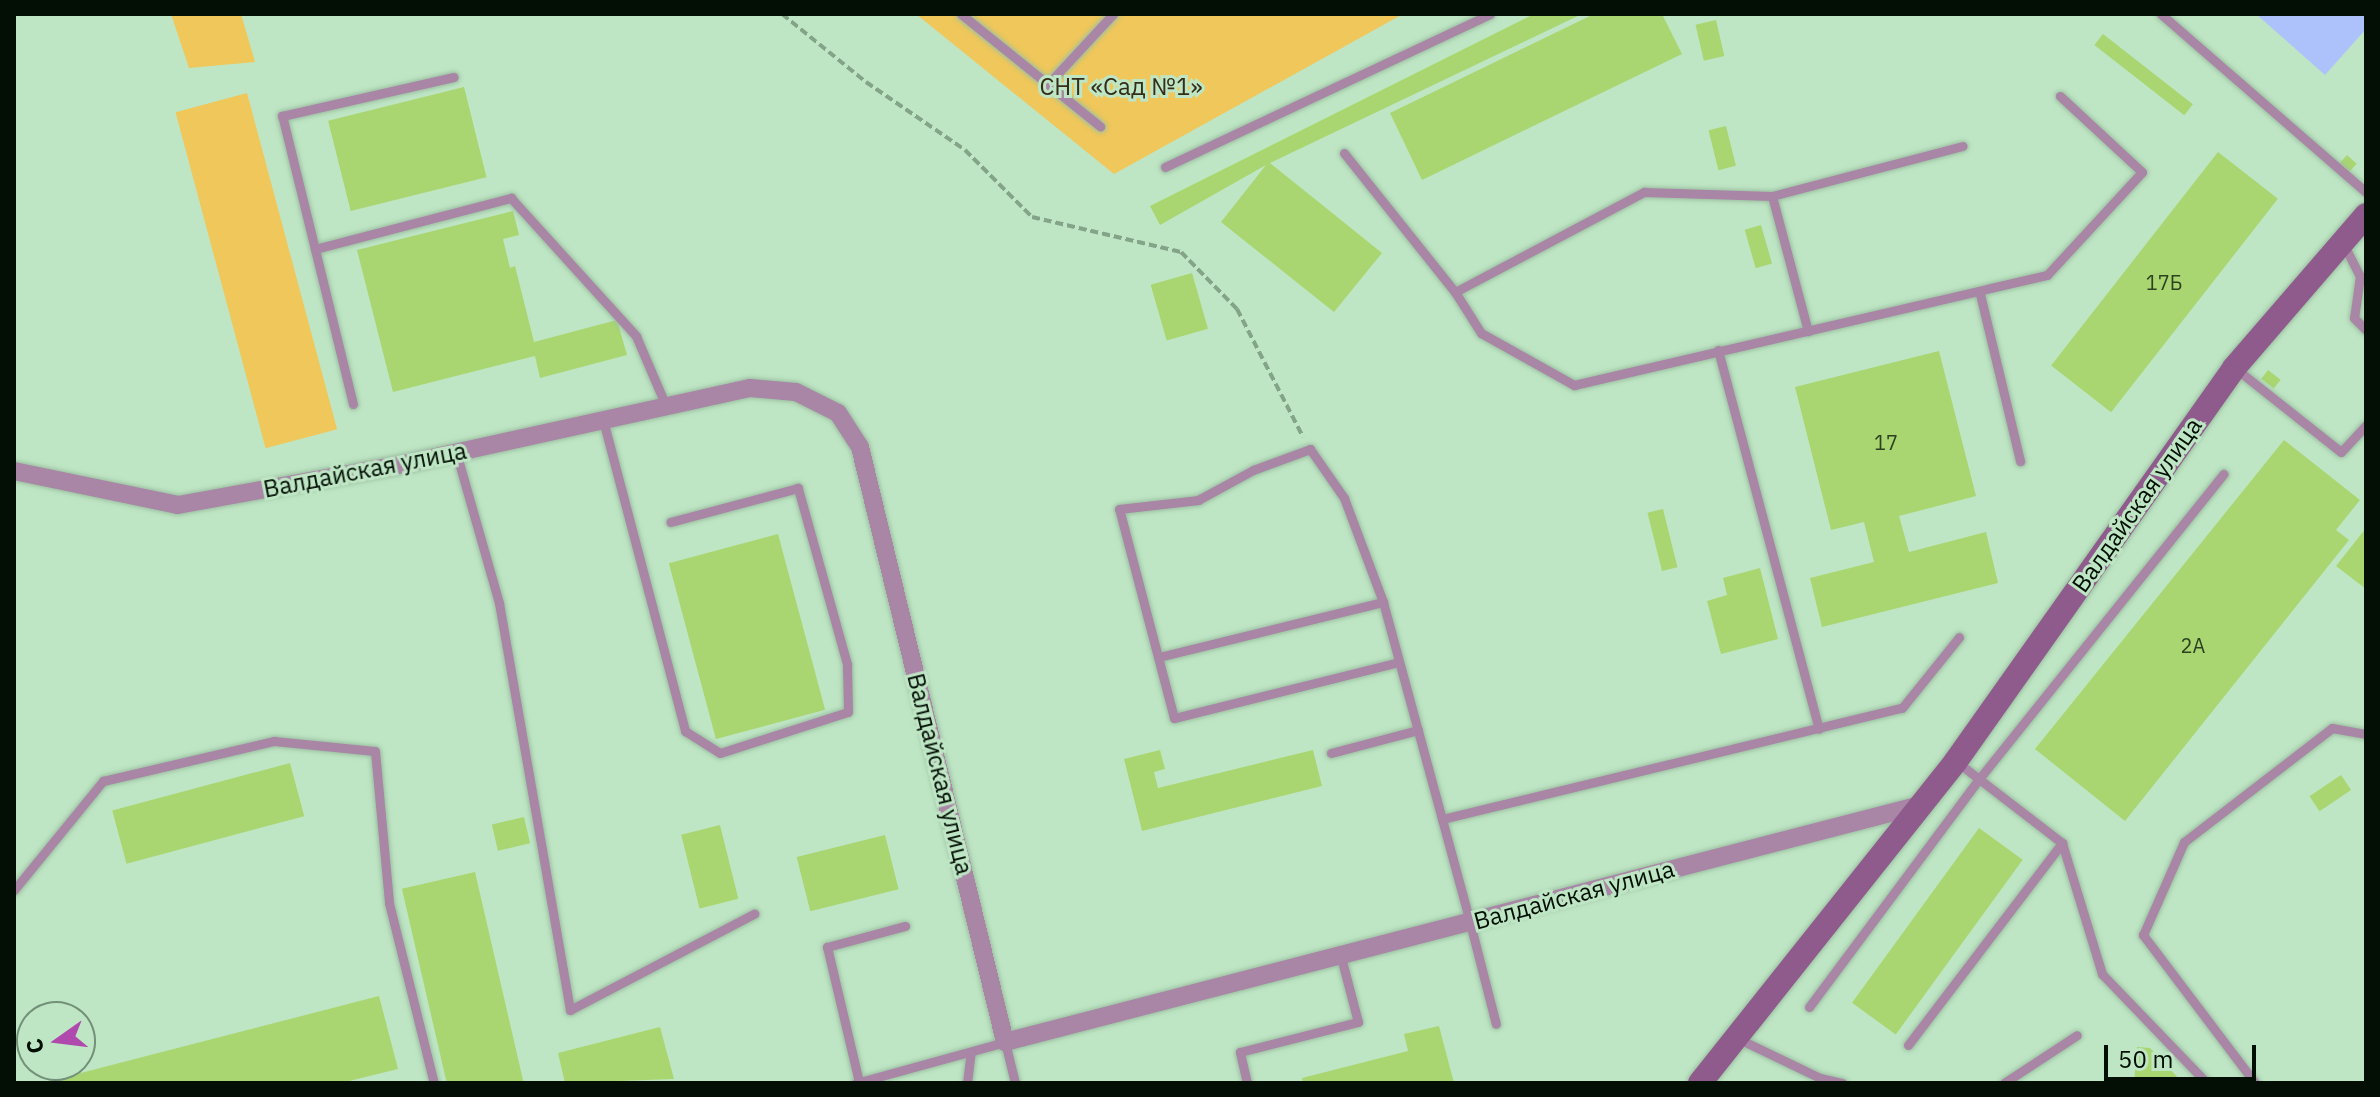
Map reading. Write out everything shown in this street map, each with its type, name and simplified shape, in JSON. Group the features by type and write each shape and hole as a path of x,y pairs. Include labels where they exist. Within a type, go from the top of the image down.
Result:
{"street":[{"name":"Валдайская улица","path":"1700,1083 1956,761 2234,368 2366,215"},
{"name":"Валдайская улица","path":"14,471 178,505 456,452 750,388 796,392 838,413 860,447 1005,1042 1921,805"}],"lane":[{"path":"961,14 1100,126"},
{"path":"1048,84 1113,14"},
{"path":"1165,167 1490,14"},
{"path":"2161,14 2366,192"},
{"path":"353,404 282,116 454,77"},
{"path":"1344,153 1455,292 1481,333 1574,385 1718,350 1980,294 2047,275 2142,172 2060,96"},
{"path":"1455,292 1644,192 1772,196 1963,146"},
{"path":"1772,196 1808,331"},
{"path":"315,249 511,198 636,336 666,406"},
{"path":"2342,242 2360,276 2354,318 2366,330"},
{"path":"1980,294 2020,461"},
{"path":"1718,350 1819,729"},
{"path":"2234,368 2341,452 2366,425"},
{"path":"603,420 685,731 720,753 848,712 847,664 798,488 670,522"},
{"path":"1399,662 1174,718 1119,509 1198,500 1253,470 1310,449 1344,498 1383,602 1496,1024"},
{"path":"456,452 499,603 570,1010 754,914"},
{"path":"1809,1007 1979,779 2223,474"},
{"path":"1159,657 1383,602"},
{"path":"1442,819 1902,708 1959,637"},
{"path":"2255,1083 2143,935 2184,842 2332,728 2366,734"},
{"path":"1331,753 1418,730"},
{"path":"14,890 103,781 274,741 375,751 389,903 434,1083"},
{"path":"1956,761 2062,843 2102,974 2207,1083"},
{"path":"1908,1045 2062,843"},
{"path":"905,926 827,947 858,1083 1005,1042 1015,1083"},
{"path":"1247,1083 1240,1052 1358,1022 1341,957"},
{"path":"2004,1083 2077,1035"},
{"path":"1735,1037 1820,1081 1842,1083"},
{"path":"967,1083 971,1052"}],"path":[{"path":"782,14 866,82 965,150 1032,217 1181,252 1237,309 1310,449"}],"green space":[{"path":"171,14 241,14 255,62 189,68"},
{"name":"СНТ «Сад №1»","path":"916,14 1403,14 1114,174"},
{"path":"247,93 337,429 266,448 176,112"}],"water":[{"path":"2256,14 2366,14 2366,29 2325,75"}],"building":[{"path":"1534,14 1582,14 1270,163 1382,253 1334,312 1221,222 1266,165 1160,225 1150,206"},
{"path":"1594,14 1662,14 1682,54 1422,180 1390,113"},
{"path":"1716,20 1724,56 1704,61 1696,25"},
{"path":"2103,34 2193,104 2184,115 2094,45"},
{"path":"464,87 486,177 351,211 328,121"},
{"path":"1726,126 1736,166 1718,170 1709,130"},
{"path":"2218,152 2278,199 2111,412 2051,366"},
{"path":"2347,155 2357,164 2349,172 2340,163"},
{"path":"513,211 519,235 503,239 510,268 515,266 534,342 617,320 627,355 540,378 535,356 393,392 357,250"},
{"path":"1761,225 1772,263 1756,268 1745,230"},
{"path":"1192,273 1208,329 1167,341 1151,285"},
{"path":"1939,351 1976,496 1899,516 1909,552 1986,532 1998,583 1822,627 1810,578 1874,562 1864,522 1831,530 1795,387"},
{"path":"2268,370 2281,380 2274,389 2261,379"},
{"path":"2284,440 2360,500 2336,530 2349,540 2125,821 2035,749"},
{"path":"1663,509 1678,567 1662,571 1647,513"},
{"path":"2366,528 2366,589 2336,566"},
{"path":"778,534 825,710 716,739 669,563"},
{"path":"1760,568 1778,639 1721,654 1707,601 1727,595 1723,578"},
{"path":"1160,750 1165,769 1154,772 1158,788 1313,750 1322,786 1142,831 1124,759"},
{"path":"290,763 304,816 127,864 112,811"},
{"path":"2341,775 2351,790 2320,811 2309,796"},
{"path":"524,817 530,843 498,851 492,824"},
{"path":"720,825 738,899 700,908 681,835"},
{"path":"1979,828 2023,860 1896,1034 1852,1003"},
{"path":"885,835 899,889 810,911 797,857"},
{"path":"475,872 524,1083 447,1083 402,889"},
{"path":"379,996 398,1069 341,1083 42,1083 96,1081 96,1069"},
{"path":"1439,1026 1454,1083 1303,1083 1302,1078 1408,1051 1404,1034"},
{"path":"660,1027 674,1079 565,1083 558,1053"},
{"path":"2137,1047 2150,1048 2183,1083 2134,1083"}]}
